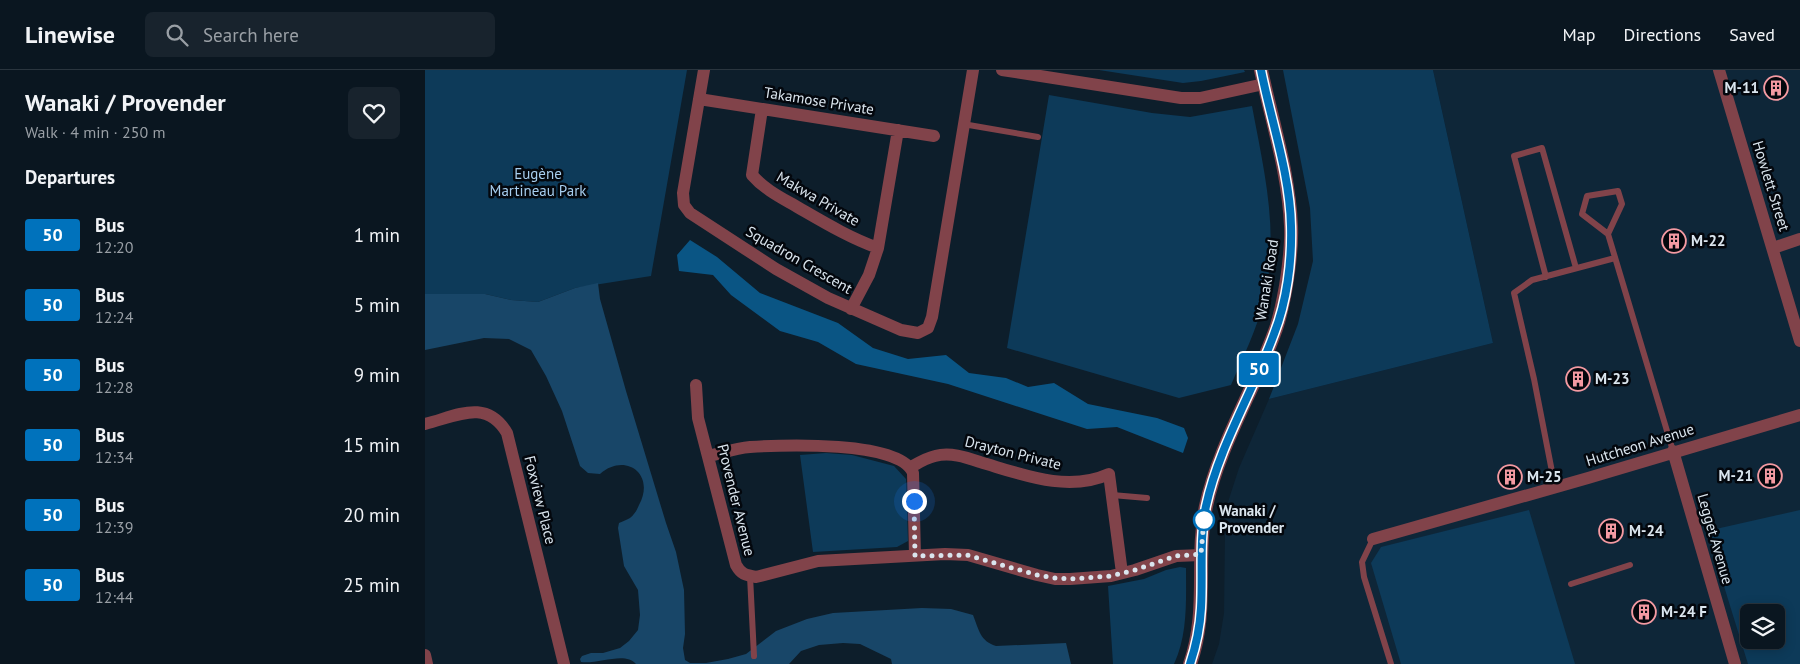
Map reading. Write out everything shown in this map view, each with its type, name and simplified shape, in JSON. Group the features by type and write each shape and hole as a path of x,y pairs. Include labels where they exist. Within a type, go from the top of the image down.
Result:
{"street":[{"name":"Squadron Crescent","path":"705,70 683,193 683,202 686,209 701,221 776,269 828,298 911,333 918,333 928,328 932,317 973,70"},
{"path":"1002,70 1181,98 1200,98 1263,84"},
{"name":"Wanaki Road","path":"1190,664 1197,640 1201,609 1201,554 1206,508 1211,485 1221,457 1274,334 1283,306 1287,281 1291,243 1290,210 1286,182 1261,70"},
{"name":"Howlett Street","path":"1719,70 1800,341"},
{"name":"Takamose Private","path":"699,98 934,136"},
{"name":"Makwa Private","path":"762,109 752,175 768,190 830,226 854,239 878,248"},
{"path":"851,309 869,276 878,248 898,130"},
{"path":"1773,248 1800,239"},
{"name":"Provender Avenue","path":"695,385 698,418 736,565 740,572 750,576 755,577 818,561 967,555 1055,578 1100,577 1122,573 1176,556 1201,554"},
{"name":"Foxview Place","path":"425,424 475,411 489,414 501,422 507,433 564,664"},
{"name":"Hutcheon Avenue","path":"1373,539 1800,415"},
{"path":"709,456 749,447 828,445 858,448 901,462 911,467 915,556"},
{"name":"Legget Avenue","path":"1673,452 1735,664"},
{"name":"Drayton Private","path":"911,467 927,459 945,455 963,457 1047,481 1081,482 1109,474 1112,495"},
{"path":"1112,495 1122,573"},
{"path":"425,655 427,664"}],"lane":[{"path":"963,124 1038,137"},
{"path":"1546,277 1514,156 1542,148 1576,268"},
{"path":"1608,234 1622,204 1618,191 1587,196 1582,214 1608,234 1673,452"},
{"path":"1555,487 1534,378 1514,293 1532,280 1615,258"},
{"path":"1112,495 1147,498"},
{"path":"1373,539 1362,562 1364,576 1391,664"},
{"path":"1571,584 1630,565"},
{"path":"750,576 754,656"}],"shaded area":[{"path":"1433,70 1800,70 1800,664 1212,664 1219,644 1224,613 1225,532 1228,502 1239,468 1269,399 1493,343"},
{"path":"690,240 717,257 760,293 838,323 873,348 908,359 946,355 969,373 1006,378 1028,387 1054,383 1088,404 1157,418 1184,428 1188,438 1183,453 1117,427 1087,429 948,384 856,364 818,342 780,331 731,295 713,275 679,271 677,255"},
{"path":"598,283 600,299 626,391 676,552 684,590 685,634 683,648 685,660 690,663 706,663 746,654 776,631 807,619 833,613 922,608 951,609 973,615 983,638 996,646 1066,643 1071,664 892,664 891,659 860,644 843,643 819,645 801,651 789,664 636,664 625,658 581,662 582,656 620,648 638,630 640,615 638,590 624,566 618,528 619,523 631,517 638,507 643,494 644,484 641,476 628,466 619,465 600,474 588,473 580,466 562,411 546,376 531,350 509,339 484,338 425,350 425,294 485,294 511,300 538,302 575,288"}],"green space":[{"name":"Eugène Martineau Park","path":"425,70 687,70 651,276 575,288 538,302 511,300 485,294 425,294"},
{"path":"1099,70 1244,70 1245,72 1183,83"},
{"path":"1283,70 1433,70 1493,343 1269,399 1298,324 1313,261 1310,208"},
{"path":"1049,95 1152,113 1190,117 1252,106 1269,202 1271,251 1269,275 1258,322 1231,385 1179,398 1007,348"},
{"path":"826,453 852,455 894,466 906,479 908,541 897,547 813,552 800,455"},
{"path":"1529,510 1575,664 1401,664 1371,563 1381,547"},
{"path":"1800,510 1800,664 1748,664 1743,649 1785,649 1785,604 1740,604 1740,638 1707,531"},
{"path":"1180,567 1186,568 1185,617 1182,641 1174,664 1113,664 1108,586 1144,579 1166,570"}],"bus line":[{"name":"50","path":"1190,664 1200,624 1201,554 1206,508 1211,485 1279,320 1290,258 1291,226 1286,182 1261,70"}],"place":[{"name":"M-11","path":"1776,88"},
{"name":"M-22","path":"1674,241"},
{"name":"M-23","path":"1578,379"},
{"name":"M-21","path":"1770,476"},
{"name":"M-25","path":"1510,477"},
{"name":"Wanaki / Provender","path":"1204,520"},
{"name":"M-24","path":"1611,531"},
{"name":"M-24 F","path":"1644,612"}],"route":[{"path":"914,501 915,556 967,555 1037,575 1070,579 1111,576 1176,556 1201,554 1204,520"}]}
